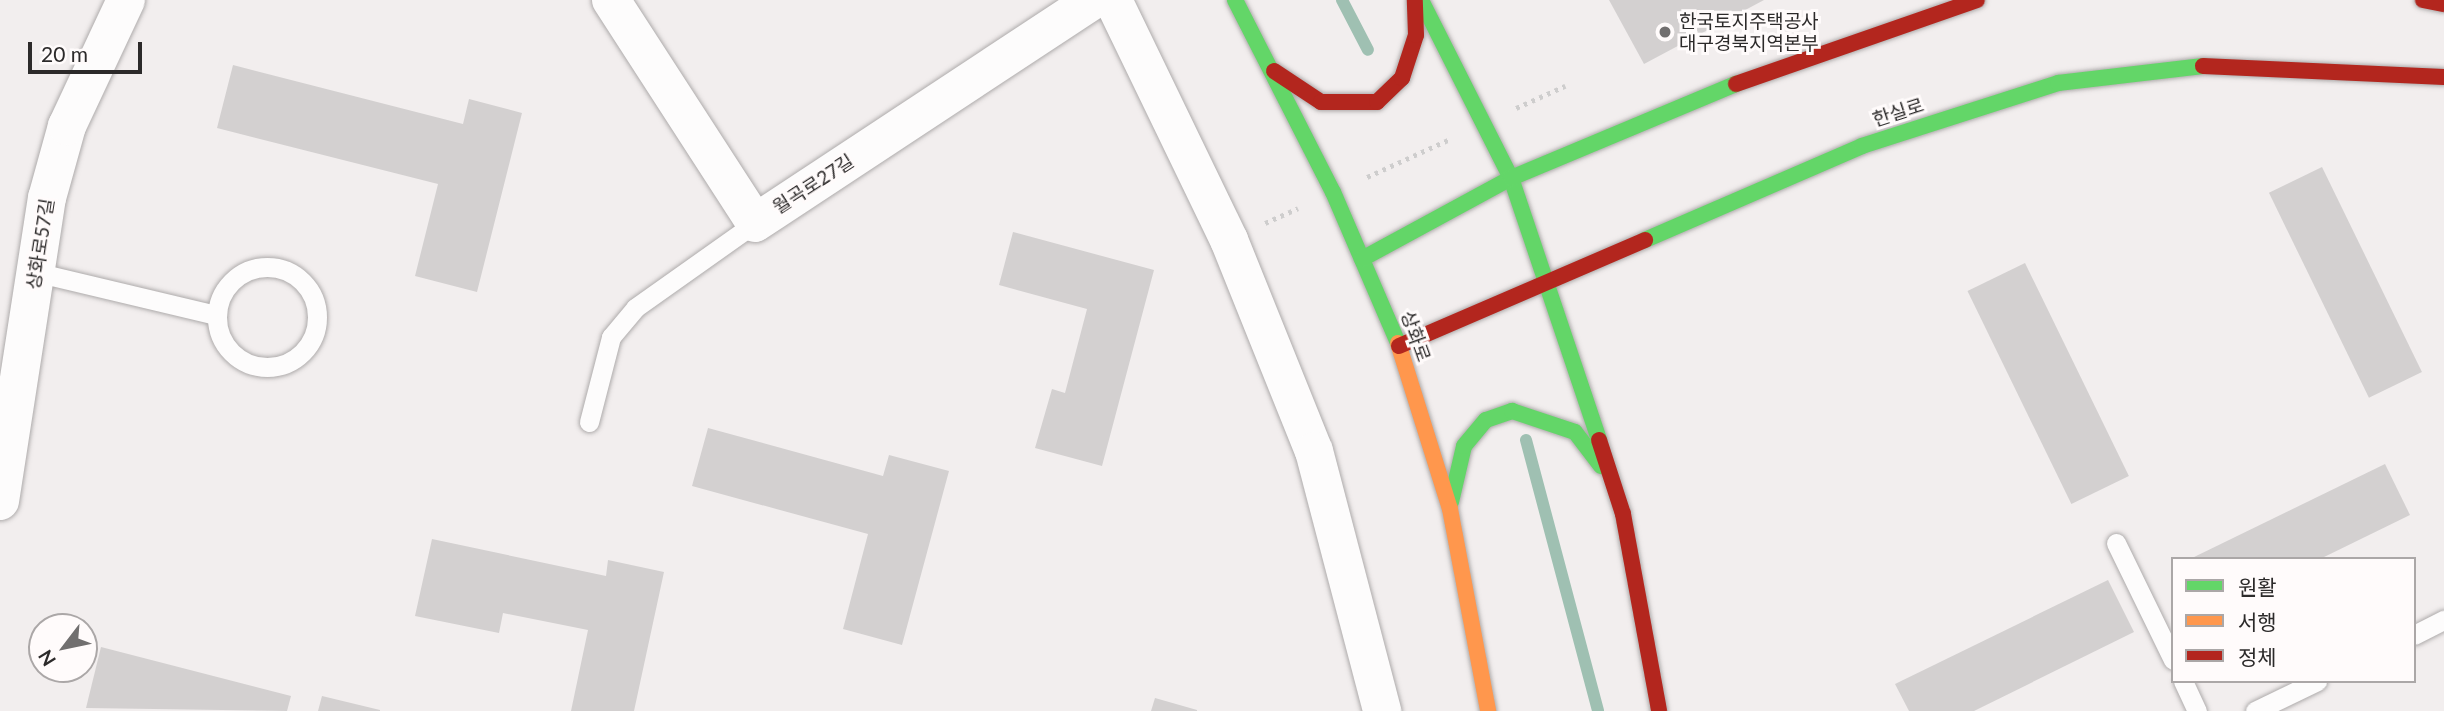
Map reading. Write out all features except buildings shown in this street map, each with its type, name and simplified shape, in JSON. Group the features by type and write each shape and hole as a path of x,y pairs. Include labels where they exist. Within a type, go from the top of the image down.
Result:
{"main road":[{"name":"상화로","path":"1235,0 1333,192 1399,346 1450,509 1488,711"},
{"path":"1272,70 1321,102 1377,102 1402,78 1416,35 1415,0"},
{"path":"1420,0 1511,178 1550,286 1614,488 1659,711"},
{"path":"1363,259 1511,178 1804,56 1977,0"},
{"path":"2423,0 2444,4"},
{"name":"한실로","path":"1399,346 1550,286 1742,192 1862,146 2059,83 2181,65 2444,77"},
{"path":"1450,509 1452,474 1464,446 1486,420 1512,411 1575,432 1614,488"}],"street":[{"name":"상화로57길","path":"0,501 35,272 67,126 126,0"},
{"name":"월곡로27길","path":"611,0 755,223 1093,0"},
{"path":"1114,0 1229,240 1314,451 1382,711"}],"lane":[{"path":"589,422 611,337 635,308 755,223"},
{"path":"273,267 307,288 316,327 300,356 269,368 238,359 219,332 216,316 228,285 241,274 273,267"},
{"path":"35,272 216,316"},
{"path":"2116,543 2171,656"},
{"path":"2416,634 2444,620"},
{"path":"2184,683 2197,711"},
{"path":"2255,711 2313,683"}],"path":[{"path":"1229,240 1565,86"}],"waterway":[{"path":"1342,0 1368,50"},
{"path":"1526,440 1598,711"}],"traffic: fast":[{"path":"1235,0 1333,192 1398,343"},
{"path":"1421,0 1511,178 1599,440"},
{"path":"1645,240 1862,146 2058,83 2203,66"},
{"path":"1362,259 1511,178 1736,84"},
{"path":"1451,502 1464,446 1486,420 1512,411 1575,432 1601,466"}],"traffic: slow":[{"path":"1398,343 1450,509 1488,711"}],"traffic: jam":[{"path":"1274,71 1321,102 1377,102 1402,78 1416,35 1415,0"},
{"path":"1736,84 1977,0"},
{"path":"2423,0 2444,4"},
{"path":"2203,66 2444,77"},
{"path":"1399,346 1645,240"},
{"path":"1599,440 1623,514 1659,711"}],"place":[{"name":"한국토지주택공사 대구경북지역본부","path":"1665,32"}]}
